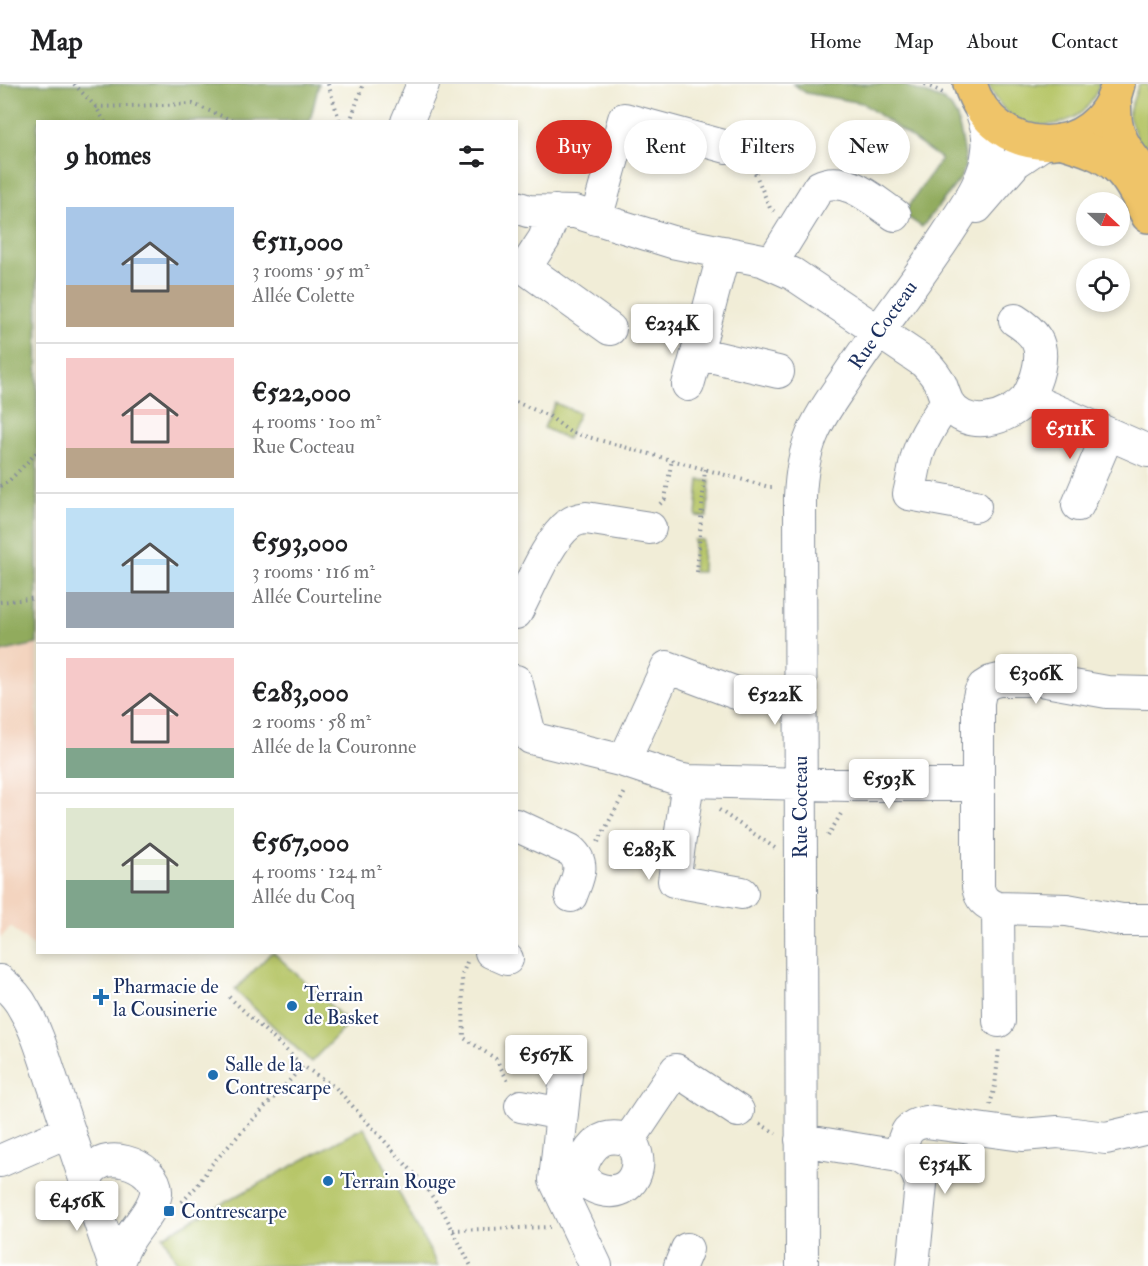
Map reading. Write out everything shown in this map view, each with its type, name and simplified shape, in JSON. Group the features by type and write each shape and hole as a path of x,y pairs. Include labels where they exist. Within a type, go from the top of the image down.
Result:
{"main road":[{"path":"1052,142 1077,135 1092,125 1105,112 1116,90"},
{"path":"1116,90 1118,133 1127,151 1148,177"},
{"path":"975,97 993,123 1008,134 1026,141 1052,142 1089,150 1112,162 1129,182 1148,216"}],"street":[{"path":"408,120 423,84"},
{"name":"Rue Cocteau","path":"802,1266 799,784 800,497 804,461 807,447 818,423 879,330 972,197 983,172 988,151 988,136 975,97"},
{"path":"597,219 624,119 719,145"},
{"name":"Rue Cocteau","path":"941,244 978,207 1016,162 1052,142"},
{"path":"772,263 819,188 825,184 833,182 851,186 896,215"},
{"path":"518,208 528,211 575,212 672,242 772,263 793,274 879,330 924,362 937,377 947,401 953,408 960,414 980,420 992,420 1014,411 1027,398 1037,377 1040,354 1038,341 1015,320"},
{"path":"555,212 544,239 525,268 610,329"},
{"path":"688,386 724,252"},
{"path":"697,353 777,372"},
{"path":"1027,398 1148,451"},
{"path":"947,401 928,432 917,456 909,494 975,506"},
{"path":"1078,505 1108,434"},
{"path":"518,609 550,549 569,524 586,518 647,528"},
{"path":"631,764 667,666 736,693"},
{"path":"1148,693 1107,692 1040,680 999,680 983,687 978,702 979,894 989,905 998,908 1067,910 1122,920 1148,920"},
{"path":"518,700 523,749 631,764 678,780 799,784 978,785"},
{"path":"688,781 674,881 742,893"},
{"path":"518,826 570,850 575,855 580,867 571,896"},
{"path":"998,908 999,1021"},
{"path":"0,981 18,998 26,1010 116,1266"},
{"path":"568,1056 555,1180 570,1179 615,1191 632,1182 638,1162 634,1145 630,1140 621,1137 605,1138 597,1142 570,1179 578,1227 596,1266"},
{"path":"630,1140 676,1070 738,1111"},
{"path":"521,1106 562,1114"},
{"path":"899,1156 907,1131 917,1123 934,1123 1022,1135 1058,1132 1106,1137 1148,1128"},
{"path":"0,1161 69,1131"},
{"path":"801,1140 899,1156 913,1166 921,1184 913,1266"},
{"path":"85,1181 93,1166 103,1161 116,1160 136,1167 147,1174 154,1183 156,1193 153,1203 126,1243 116,1266"}],"path":[{"path":"74,84 96,107 104,120"},
{"path":"328,84 339,120"},
{"path":"351,120 363,84"},
{"path":"96,107 193,104 231,120"},
{"path":"756,174 770,208 796,223"},
{"path":"518,403 549,416 570,432 769,487 781,487"},
{"path":"0,486 8,482 36,453"},
{"path":"647,528 646,516 665,500 672,459"},
{"path":"697,572 705,469"},
{"path":"0,602 36,598"},
{"path":"578,860 593,851 631,764"},
{"path":"688,781 705,801 775,848 780,847"},
{"path":"469,954 462,975 464,1038 496,1059 521,1106"},
{"path":"229,996 303,1066 336,1088 414,1173 444,1213 471,1266"},
{"path":"984,1130 995,1086 1001,1025 999,1021"},
{"path":"178,1206 197,1186 211,1166 303,1066"},
{"path":"453,1230 578,1227"}],"shaded area":[{"path":"36,644 36,949 11,927 0,938 0,652"}],"green space":[{"path":"0,84 319,84 310,120 36,120 36,644 0,652"},
{"path":"793,84 901,84 943,100 951,107 957,117 965,167 960,179 922,227 903,214 941,159 910,137 910,120 886,120 862,103 806,93"},
{"path":"988,84 1100,84 1091,103 1078,115 1059,123 1038,125 1009,114"},
{"path":"1139,84 1148,84 1148,156 1140,147 1128,114"},
{"path":"555,403 579,413 567,439 544,428"},
{"path":"699,480 710,481 707,517 696,516"},
{"path":"694,540 703,540 702,572 693,572"},
{"name":"Terrain de Basket","path":"270,954 275,954 349,1023 311,1062 235,990"},
{"name":"Terrain Rouge","path":"364,1127 438,1266 179,1266 163,1236"}],"place":[{"name":"Pharmacie de la Cousinerie","path":"101,997"},
{"name":"Terrain de Basket","path":"292,1006"},
{"name":"Salle de la Contrescarpe","path":"213,1075"},
{"name":"Terrain Rouge","path":"328,1181"},
{"name":"Contrescarpe","path":"169,1211"}]}
